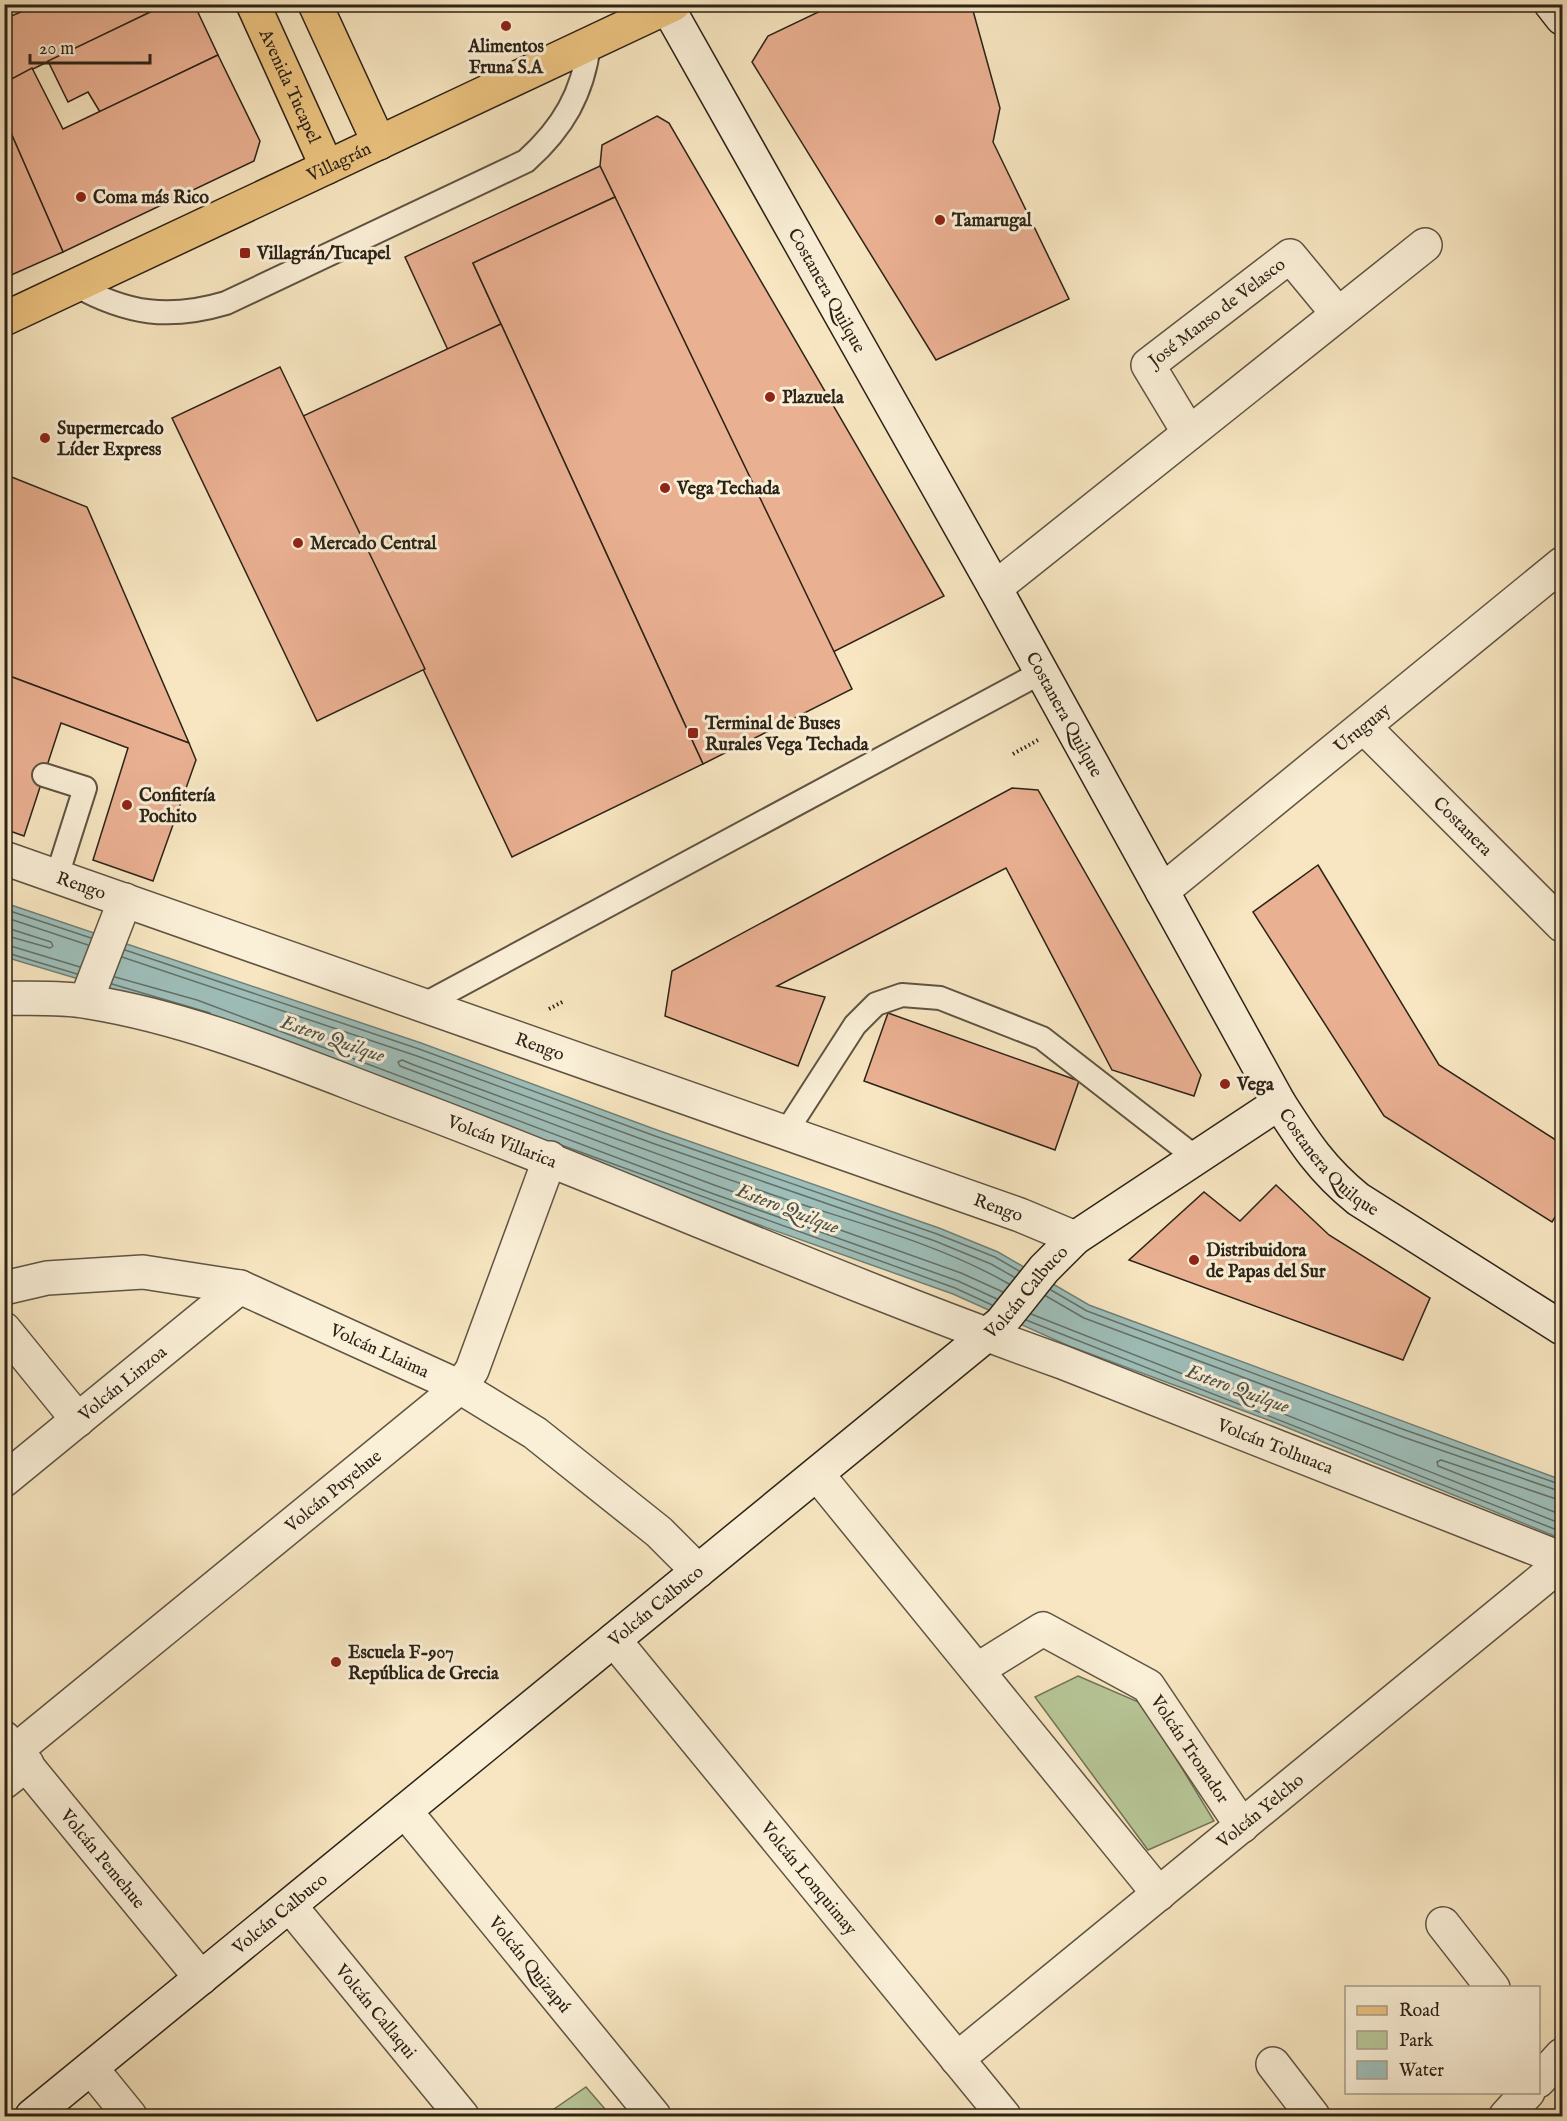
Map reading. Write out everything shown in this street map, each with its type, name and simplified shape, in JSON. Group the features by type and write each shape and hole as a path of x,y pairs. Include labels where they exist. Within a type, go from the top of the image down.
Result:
{"main road":[{"name":"Avenida Tucapel","path":"253,4 327,167"},
{"path":"315,4 380,143"},
{"name":"Villagrán","path":"4,319 671,6"}],"street":[{"path":"1551,4 1563,18"},
{"name":"Costanera Quilque","path":"671,6 1279,1103 1305,1144 1330,1175 1358,1199 1563,1328"},
{"path":"995,588 1425,245"},
{"name":"José Manso de Velasco","path":"1189,433 1148,365 1290,256 1338,314"},
{"name":"Uruguay","path":"1162,891 1563,564"},
{"name":"Costanera","path":"1364,727 1563,925"},
{"name":"Rengo","path":"4,858 57,876 119,914 423,1005 1020,1215 1075,1238"},
{"path":"89,995 119,914"},
{"name":"Volcán Villarica","path":"4,999 89,995 248,1045 550,1158 994,1329"},
{"name":"Volcán Calbuco","path":"32,2116 994,1329 1044,1269 1075,1238 1279,1103"},
{"name":"Volcán Puyehue","path":"13,1759 460,1387 472,1370 550,1158"},
{"name":"Volcán Llaima","path":"4,1288 47,1278 143,1272 240,1287 460,1387 535,1433 659,1532 698,1571"},
{"name":"Volcán Linzoa","path":"4,1480 240,1287"},
{"path":"4,1329 78,1420"},
{"name":"Volcán Tolhuaca","path":"994,1329 1062,1362 1563,1561"},
{"path":"817,1474 1159,1894"},
{"name":"Volcán Yelcho","path":"957,2059 1563,1561"},
{"name":"Volcán Tronador","path":"977,1670 1042,1629 1148,1686 1242,1826"},
{"name":"Volcán Lonquimay","path":"614,1640 1004,2116"},
{"name":"Volcán Pemehue","path":"13,1759 201,1978"},
{"name":"Volcán Quizapú","path":"405,1811 654,2116"},
{"name":"Volcán Callaqui","path":"290,1906 462,2116"},
{"path":"1443,1924 1491,1986"},
{"path":"1273,2064 1312,2116"},
{"path":"91,2068 130,2116"},
{"path":"1506,2116 1526,2094"}],"lane":[{"path":"75,285 113,304 147,312 201,311 226,303 526,160 548,141 565,118 577,96 585,71 589,45"},
{"path":"423,1005 1042,672"},
{"path":"44,775 85,788 57,876"},
{"path":"786,1132 855,1025 876,1005 902,995 940,998 1041,1038 1195,1157"}],"green space":[{"path":"1078,1676 1143,1704 1214,1821 1148,1850 1035,1697"},
{"path":"586,2087 611,2116 544,2116"}],"water":[{"name":"Estero Quilque","path":"5,903 421,1043 657,1130 939,1228 998,1252 1089,1305 1562,1480 1562,1539 1271,1421 1069,1346 953,1294 706,1206 192,1013 5,957"}],"building":[{"path":"20,4 40,4 24,11"},
{"path":"40,4 167,4 4,83 4,19"},
{"path":"167,4 194,4 218,55 100,112 88,92 68,102 48,61"},
{"name":"Tamarugal","path":"835,4 977,4 972,7 1000,108 993,142 1069,299 936,360 752,62 768,36"},
{"path":"218,55 260,141 254,161 63,252 4,117 4,83 32,68 63,129"},
{"name":"Plazuela","path":"657,116 669,123 944,596 833,652 600,166 602,145"},
{"path":"4,117 63,252 9,276 4,264"},
{"path":"600,166 615,197 473,263 501,324 448,350 405,257"},
{"name":"Vega Techada","path":"615,197 852,689 703,764 473,263"},
{"path":"4,264 9,276 4,279"},
{"path":"501,324 703,764 512,857 303,416"},
{"name":"Mercado Central","path":"280,367 425,669 317,721 172,418"},
{"path":"4,474 87,507 189,743 4,674"},
{"path":"4,674 189,743 196,760 153,881 93,860 128,748 61,723 24,836 4,829"},
{"path":"1012,788 1038,790 1201,1075 1194,1096 1112,1070 1006,868 777,986 825,997 798,1066 665,1016 672,971"},
{"path":"1318,865 1439,1065 1562,1144 1562,1206 1552,1222 1384,1116 1253,912"},
{"path":"888,1013 1079,1081 1055,1150 864,1081"},
{"path":"1276,1185 1329,1235 1430,1298 1403,1360 1129,1260 1204,1192 1240,1221"}],"place":[{"name":"Alimentos Fruna S.A","path":"506,26"},
{"name":"Coma más Rico","path":"81,197"},
{"name":"Tamarugal","path":"940,220"},
{"name":"Villagrán/Tucapel","path":"245,253"},
{"name":"Plazuela","path":"770,397"},
{"name":"Supermercado Líder Express","path":"45,438"},
{"name":"Vega Techada","path":"665,488"},
{"name":"Mercado Central","path":"298,543"},
{"name":"Terminal de Buses Rurales Vega Techada","path":"693,733"},
{"name":"Confitería Pochito","path":"127,805"},
{"name":"Vega","path":"1225,1084"},
{"name":"Distribuidora de Papas del Sur","path":"1194,1260"},
{"name":"Escuela F-907 República de Grecia","path":"336,1662"}]}
